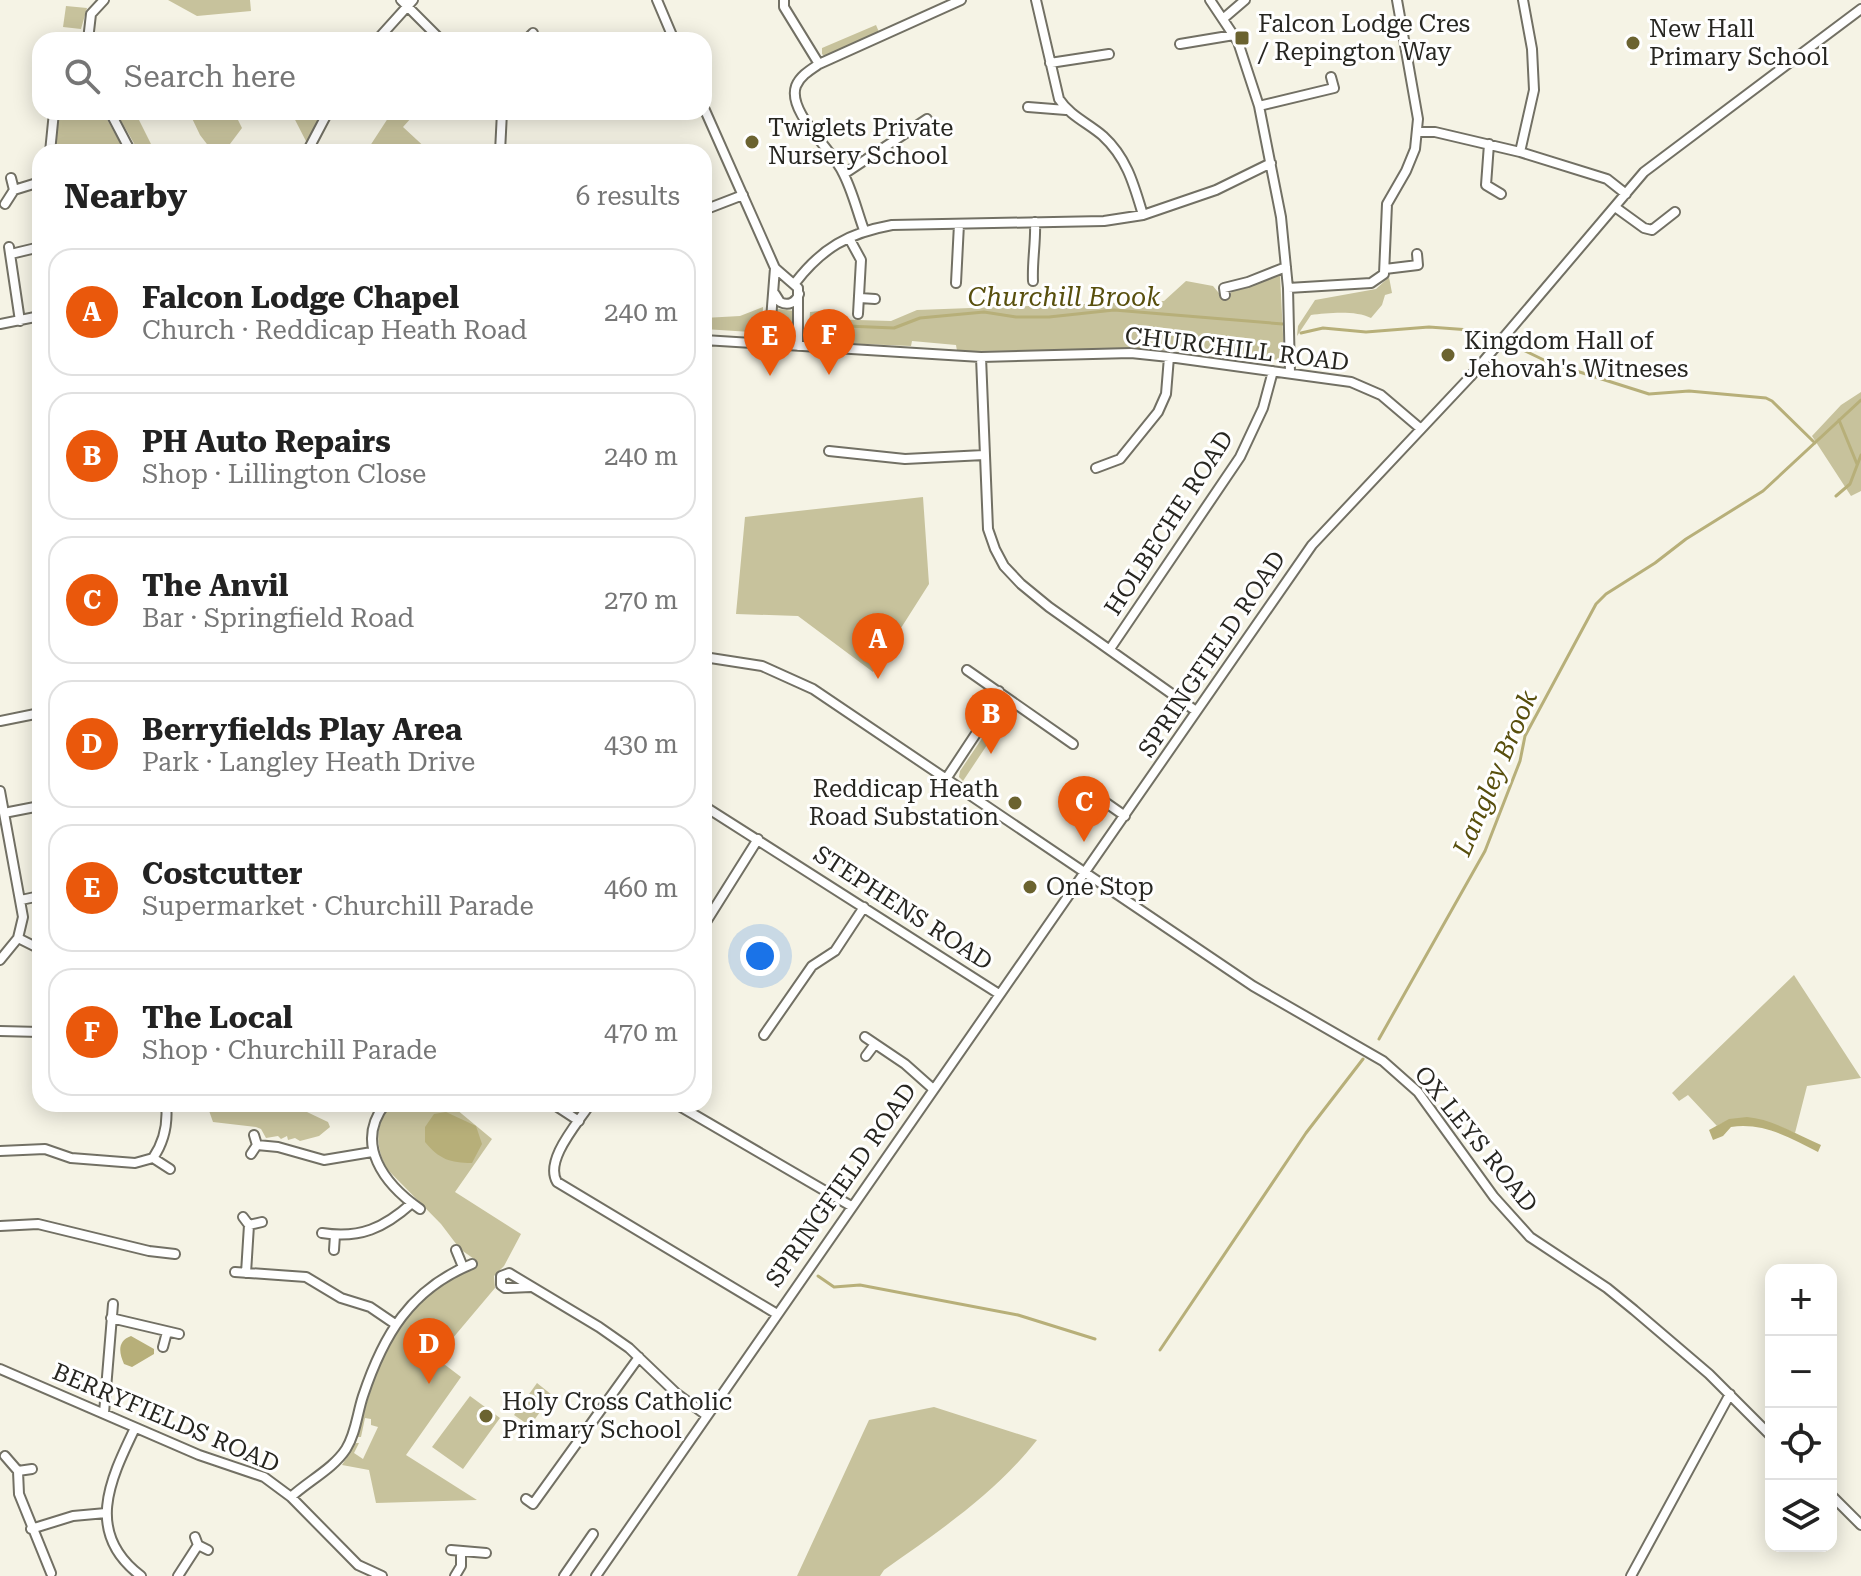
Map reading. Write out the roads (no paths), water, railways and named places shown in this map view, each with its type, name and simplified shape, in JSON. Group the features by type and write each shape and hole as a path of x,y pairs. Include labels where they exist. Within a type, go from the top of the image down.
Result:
{"street":[{"path":"89,32 91,14 104,0"},
{"path":"657,0 671,32"},
{"path":"784,0 784,7 819,64"},
{"path":"864,230 844,174 822,140 802,118 796,105 797,85 802,76 819,64 961,0"},
{"path":"1036,0 1059,99 1066,110 1116,149 1127,165 1143,215"},
{"path":"1210,0 1234,35 1250,73 1259,106 1281,217 1288,288 1290,373"},
{"path":"1224,18 1245,0"},
{"path":"1288,288 1371,283 1380,279 1385,269 1387,204 1406,171 1418,132 1397,0"},
{"path":"1520,152 1534,90 1532,49 1523,0"},
{"path":"383,32 407,2 434,32"},
{"name":"SPRINGFIELD ROAD","path":"596,1576 1312,545 1470,377 1644,172 1861,9"},
{"path":"1180,44 1234,35"},
{"path":"1050,63 1109,54"},
{"path":"1259,106 1334,88 1331,77"},
{"path":"1028,107 1066,110"},
{"path":"844,174 927,119"},
{"path":"51,144 53,120"},
{"path":"114,120 127,144"},
{"path":"311,144 324,120"},
{"path":"500,144 502,120"},
{"path":"709,120 775,268 769,345"},
{"path":"1418,132 1435,132 1520,152 1607,179 1626,194"},
{"path":"1489,144 1486,185 1501,194"},
{"path":"775,291 780,282 792,282 817,256 864,230 892,225 1104,221 1143,215 1216,190 1271,163"},
{"path":"11,178 14,190"},
{"path":"5,204 14,190 32,184"},
{"path":"712,207 743,195"},
{"path":"1615,207 1644,228 1652,230 1675,212"},
{"path":"1033,281 1035,222"},
{"path":"956,283 959,224"},
{"path":"849,238 861,260 858,314"},
{"path":"20,321 10,250 32,248"},
{"path":"1385,269 1418,265 1417,254"},
{"path":"957,267 969,268"},
{"path":"1225,295 1224,288 1286,267"},
{"path":"775,268 792,282 799,293 798,346"},
{"path":"775,291 780,302 788,304 796,300 799,293"},
{"path":"860,298 875,299"},
{"path":"0,324 32,318"},
{"name":"CHURCHILL ROAD","path":"712,341 981,357 1131,353 1169,357 1365,386 1381,395 1421,429"},
{"path":"981,357 988,529 1004,566 1049,607 1196,711"},
{"path":"1096,468 1120,459 1158,412 1166,394 1169,357"},
{"name":"HOLBECHE ROAD","path":"1110,649 1240,457 1263,408 1273,371"},
{"path":"829,451 905,459 984,455"},
{"name":"OX LEYS ROAD","path":"712,658 762,666 794,679 832,701 1253,986 1291,1010 1363,1047 1418,1092 1503,1207 1530,1237 1616,1295 1730,1394 1765,1430"},
{"path":"967,670 1073,744"},
{"path":"946,779 981,726 999,691"},
{"path":"0,721 32,715"},
{"path":"1095,788 1092,793 1125,816"},
{"path":"0,791 23,917 18,938 0,960"},
{"path":"4,813 32,808"},
{"name":"STEPHENS ROAD","path":"712,811 999,994"},
{"path":"712,912 758,839"},
{"path":"21,900 32,898"},
{"path":"764,1035 766,1024 812,966 835,951 864,907"},
{"path":"18,938 32,945"},
{"path":"0,1031 32,1032"},
{"path":"865,1037 905,1064 932,1088"},
{"path":"866,1056 875,1044"},
{"path":"0,1151 41,1148 71,1158 147,1162 160,1146 166,1125 163,1112"},
{"path":"322,1233 352,1235 376,1229 416,1206 387,1178 372,1152 373,1128 381,1112"},
{"path":"565,1112 579,1121"},
{"path":"585,1112 553,1165 557,1182 777,1314"},
{"path":"690,1112 851,1206"},
{"path":"254,1135 257,1145"},
{"path":"257,1145 278,1147 324,1160 372,1152"},
{"path":"251,1154 257,1145"},
{"path":"153,1158 170,1169"},
{"path":"246,1273 246,1221 262,1222"},
{"path":"0,1226 38,1224 149,1251 175,1254"},
{"path":"334,1250 335,1235"},
{"path":"149,1251 151,1241"},
{"path":"291,1497 344,1452 355,1430 363,1397 395,1324 432,1284 467,1265 456,1250"},
{"path":"235,1272 306,1277 341,1298 370,1307 395,1324"},
{"path":"531,1287 599,1327 706,1415"},
{"path":"104,1413 113,1304"},
{"path":"111,1318 179,1334"},
{"path":"163,1347 167,1332"},
{"path":"526,1499 533,1504 639,1357"},
{"name":"BERRYFIELDS ROAD","path":"0,1369 199,1455 264,1477 291,1497 358,1565 382,1576"},
{"path":"1631,1576 1730,1394"},
{"path":"135,1428 110,1481 106,1513 119,1553 141,1576"},
{"path":"5,1456 18,1471 19,1494 50,1574 62,1574"},
{"path":"18,1471 32,1469"},
{"path":"1837,1501 1861,1525"},
{"path":"31,1529 73,1516 106,1513"},
{"path":"564,1576 593,1534"},
{"path":"178,1576 197,1541 208,1550"},
{"path":"455,1576 461,1566 456,1551 486,1553"},
{"path":"579,1554 589,1561"}],"waterway":[{"name":"Churchill Brook","path":"846,326 894,328 920,318 984,312 1016,317 1049,317 1114,310 1283,324"},
{"name":"Churchill Brook","path":"1301,333 1323,328 1366,332 1429,327 1484,331"},
{"name":"Churchill Brook","path":"1511,344 1548,362 1649,394 1689,391 1766,398 1815,443"},
{"name":"Langley Brook","path":"1379,1039 1485,851 1520,761 1525,736 1596,604 1686,539 1763,491 1861,400"},
{"path":"1839,420 1857,464"},
{"path":"1836,496 1850,484 1861,455"},
{"name":"Langley Brook","path":"1160,1350 1306,1133 1363,1059"},
{"path":"818,1276 834,1287 860,1285 1018,1315 1095,1339"}],"place":[{"name":"Falcon Lodge Cres / Repington Way","path":"1242,38"},
{"name":"New Hall Primary School","path":"1633,43"},
{"name":"Twiglets Private Nursery School","path":"752,142"},
{"name":"Kingdom Hall of Jehovah's Witneses","path":"1448,355"},
{"name":"The Local","path":"829,375"},
{"name":"Costcutter","path":"770,376"},
{"name":"Falcon Lodge Chapel","path":"878,679"},
{"name":"PH Auto Repairs","path":"991,754"},
{"name":"Reddicap Heath Road Substation","path":"1015,803"},
{"name":"The Anvil","path":"1084,842"},
{"name":"One Stop","path":"1030,887"},
{"name":"Berryfields Play Area","path":"429,1384"},
{"name":"Holy Cross Catholic Primary School","path":"486,1416"}]}
